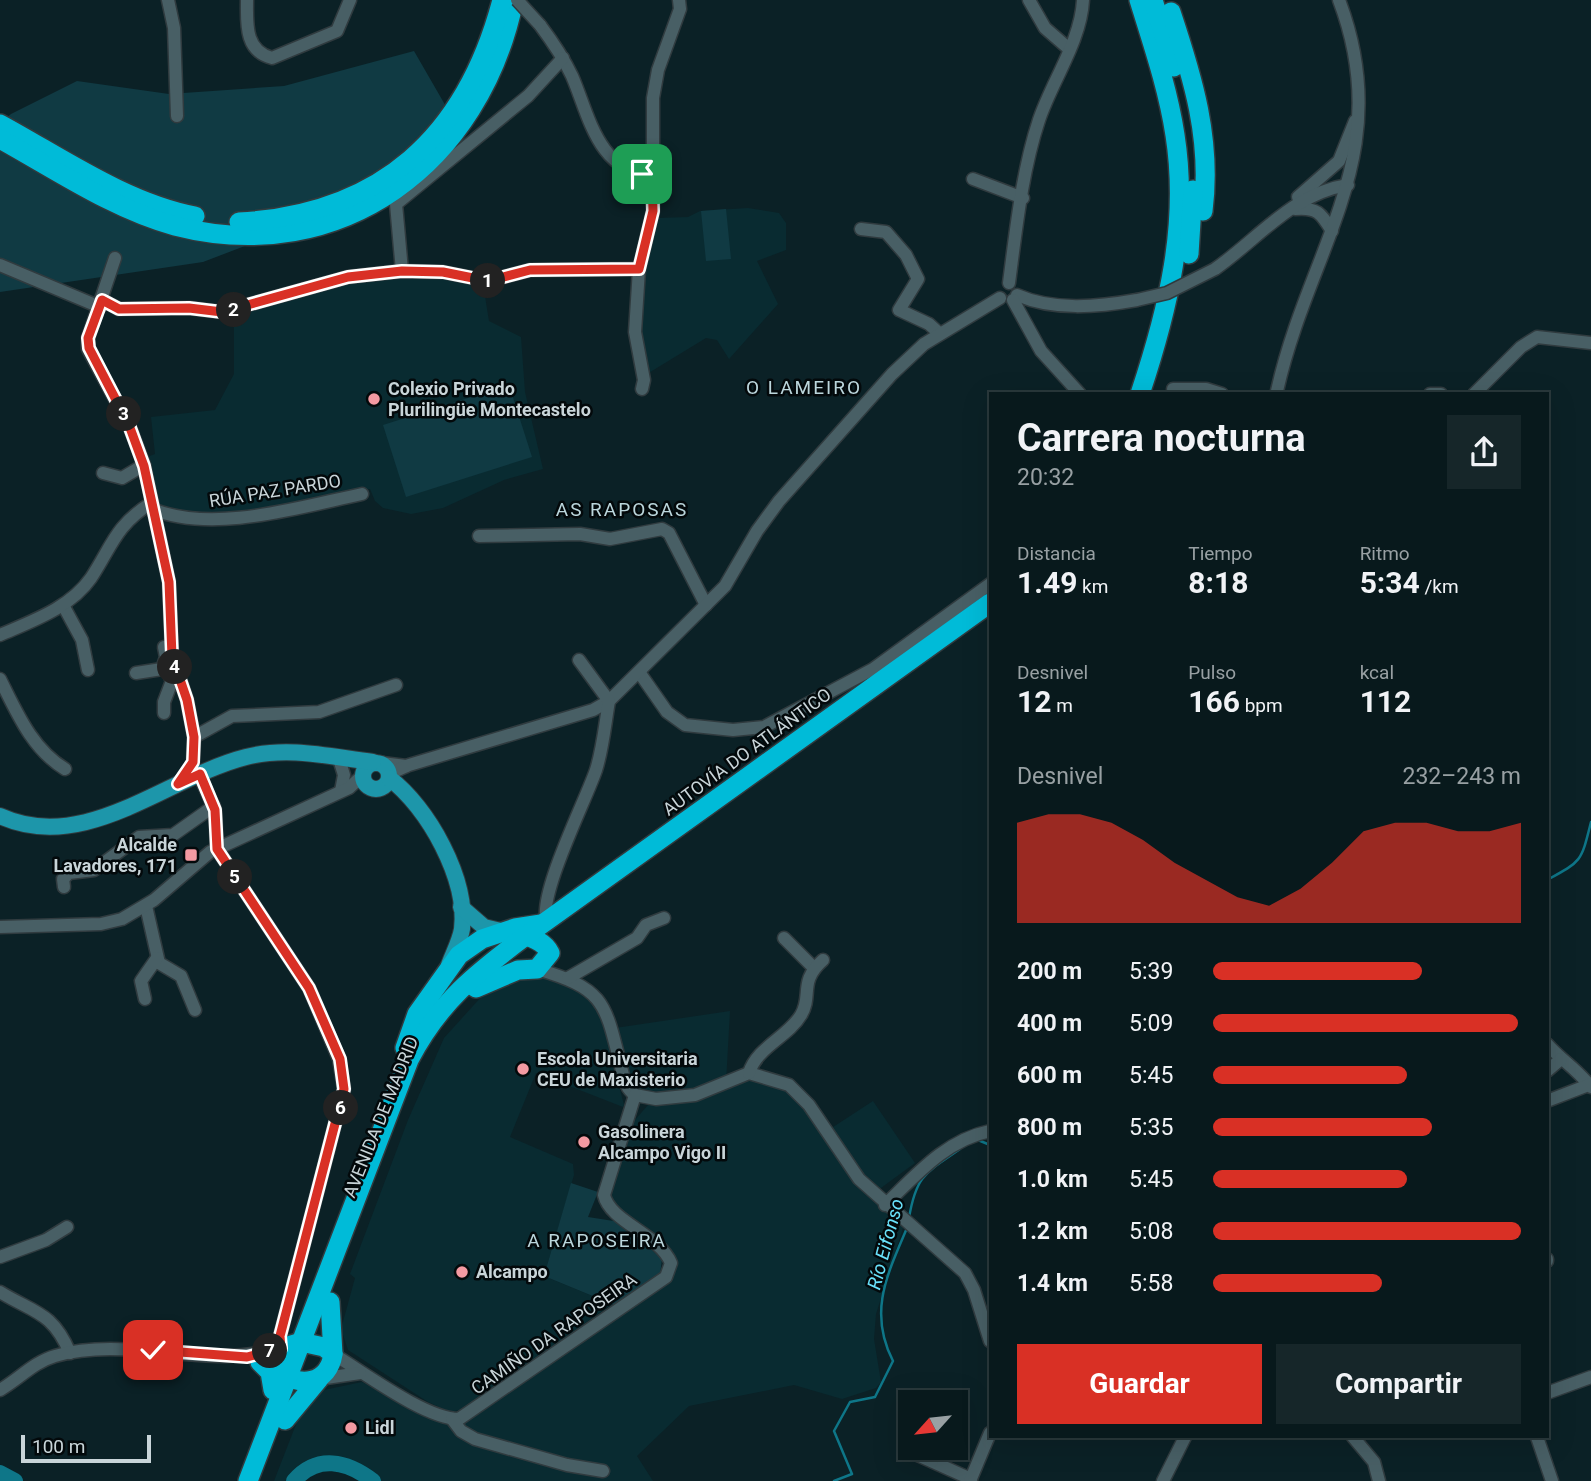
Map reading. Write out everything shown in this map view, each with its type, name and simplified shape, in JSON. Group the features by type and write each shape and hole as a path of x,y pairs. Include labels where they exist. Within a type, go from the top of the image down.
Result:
{"highway":[{"path":"0,124 123,191 178,213 233,222 310,214 365,190 407,161 433,138 474,78 485,56 502,0"},
{"path":"492,74 516,0"},
{"path":"0,139 150,218 204,232 274,233 317,226 375,203 416,174 443,150 466,120 514,36 524,0"},
{"path":"1139,0 1166,85 1175,135 1180,206 1154,392"},
{"path":"1153,0 1178,81 1189,135 1193,200 1190,248 1182,294 1154,392"},
{"path":"1167,0 1196,92 1205,143 1202,218 1190,248"},
{"name":"AUTOVÍA DO ATLÁNTICO","path":"541,935 989,604"},
{"name":"AUTOVÍA DO ATLÁNTICO","path":"541,935 989,621"},
{"path":"462,930 466,950 475,964 490,970 528,970"},
{"path":"400,1083 407,1041 417,1014 448,967 466,950 482,939 505,932 541,935 528,970"},
{"name":"AVENIDA DE MADRID","path":"260,1481 279,1418 281,1361 310,1319 400,1083 435,1016 490,970 541,935"},
{"name":"AVENIDA DE MADRID","path":"281,1361 330,1302 420,1066 444,1024 490,970"},
{"path":"477,988 528,970"},
{"path":"279,1418 331,1367 333,1354 330,1302"},
{"path":"281,1361 333,1354"},
{"path":"281,1361 319,1379"},
{"name":"AVENIDA DE MADRID","path":"248,1481 279,1418"}],"main road":[{"path":"0,816 29,825 75,824 107,815 178,784 196,768 284,751 336,760 383,775 412,804 440,841 461,907 462,930 448,967"},
{"path":"461,907 484,927 505,932"}],"street":[{"path":"168,0 174,29 177,116"},
{"path":"247,0 249,39 264,56 272,58 337,31 350,0"},
{"path":"516,0 540,25 563,58 600,145 628,168 652,174"},
{"path":"642,389 644,380 635,332 639,269 653,211 653,98 658,70 680,9 679,0"},
{"path":"1029,0 1040,22 1068,48"},
{"path":"0,927 100,924 122,919 146,906 217,849 345,789 593,710 610,701 706,605 735,572 757,531 779,501 892,374 940,334 1010,298 1016,288 1009,284 1038,123 1080,23 1083,0"},
{"path":"1275,392 1298,314 1332,231 1356,156 1360,111 1349,27 1339,0"},
{"path":"402,271 396,204 528,96 563,58"},
{"path":"1010,298 1063,305 1113,304 1167,293 1215,269 1287,210 1339,161 1360,111"},
{"path":"1321,178 1337,176 1348,185"},
{"path":"973,179 1023,198"},
{"path":"1287,210 1325,190 1348,185"},
{"path":"1287,210 1311,208 1319,211 1332,231"},
{"path":"860,229 886,232 906,255 918,279 899,310 929,324 940,334"},
{"path":"0,1390 41,1362 69,1353 153,1350 281,1361 280,1336 344,1089 340,1059 309,988 217,849 214,806 196,768 187,700 175,670 169,582 144,466 129,425 89,348 88,338 115,258"},
{"path":"0,265 119,309 189,308 222,312 348,277 402,271 443,272 488,281 530,270 639,269"},
{"path":"1010,298 1041,351 1078,392"},
{"path":"1476,392 1521,347 1537,337 1591,343"},
{"path":"1167,392 1206,389 1216,392"},
{"path":"103,473 122,478 144,466"},
{"name":"RÚA PAZ PARDO","path":"152,506 198,520 272,512 362,494"},
{"path":"0,635 63,604 90,578 116,533 152,506"},
{"path":"479,537 580,534 610,539 662,529 669,533 706,605"},
{"path":"639,672 667,712 685,725 733,730 764,727 873,669 989,585"},
{"path":"63,604 82,640 88,670"},
{"path":"164,713 163,702 172,681 164,665 164,633 171,630"},
{"path":"566,977 541,935 544,914 554,875 596,768 610,701 579,660"},
{"path":"136,673 158,670 164,665"},
{"path":"0,680 35,744 52,761 65,769"},
{"path":"194,737 215,728 232,716 319,712 396,685"},
{"path":"336,760 344,775 345,789"},
{"path":"64,887 63,879 69,873 94,870 139,837 173,835 214,806"},
{"path":"146,906 157,958 163,967 174,969 181,976 195,1010"},
{"path":"566,977 637,938 643,927 664,918"},
{"path":"749,1073 757,1059 800,1015 805,987 818,964 784,938"},
{"path":"145,999 141,981 157,958"},
{"path":"528,970 566,977 586,987 600,1000 612,1029 625,1083 635,1095 656,1099 695,1095 749,1073 777,1080 799,1094 859,1179 885,1205 959,1266 970,1280 989,1338"},
{"path":"1549,1046 1560,1059 1568,1060 1590,1085 1549,1100"},
{"path":"1549,1069 1560,1059"},
{"name":"CAMIÑO DA RAPOSEIRA","path":"452,1419 465,1416 669,1274 671,1263 666,1252 611,1209 605,1200 606,1186 635,1095"},
{"path":"885,1205 916,1174 960,1140 989,1131"},
{"path":"0,1256 46,1240 67,1227"},
{"path":"1,1294 43,1313 57,1329 69,1353"},
{"path":"333,1354 360,1373 452,1419 461,1432 475,1439 567,1465 603,1471"},
{"path":"319,1379 360,1373"},
{"path":"1549,1392 1591,1377"},
{"path":"932,1461 971,1480 989,1435"},
{"path":"1163,1481 1184,1438"},
{"path":"1354,1438 1374,1462 1379,1481"},
{"path":"1537,1438 1552,1481"}],"shaded area":[{"path":"414,51 459,129 407,184 203,262 0,292 0,123 11,114 77,81 169,94 284,86"},
{"path":"748,208 779,213 786,223 786,250 757,261 778,304 729,359 717,340 706,338 647,374 640,338 644,264 658,218 688,217 700,211"},
{"path":"726,209 731,259 706,261 701,211"},
{"name":"Colexio Privado Plurilingüe Montecastelo","path":"431,274 483,284 489,321 521,337 525,392 543,469 504,480 443,508 411,514 383,508 375,501 370,489 263,511 197,518 159,509 147,457 155,454 151,417 215,410 234,374 234,319 275,298 341,281"},
{"path":"509,385 532,457 406,497 383,425"},
{"path":"539,976 570,986 593,1001 601,1016 624,1105 623,1107 536,1073 510,1137 573,1164 574,1175 544,1276 612,1304 465,1409 450,1412 428,1402 348,1350 341,1329 355,1278 350,1274 408,1120 444,1038 482,996 512,979"},
{"path":"730,1011 726,1083 742,1075 777,1080 827,1131 873,1101 915,1163 870,1196 903,1228 876,1314 874,1339 881,1382 876,1388 842,1399 794,1385 689,1406 637,1456 653,1481 375,1481 322,1460 300,1469 290,1481 274,1481 300,1414 324,1390 362,1382 450,1424 673,1276 676,1261 672,1251 613,1206 609,1198 628,1128 648,1105 645,1093 631,1085 615,1028"},
{"path":"571,1183 598,1192 588,1217 620,1222 662,1259 660,1275 617,1306 544,1276"}],"waterway":[{"name":"Río Eifonso","path":"1549,879 1578,859 1591,822"},
{"name":"Río Eifonso","path":"978,1140 989,1145"},
{"name":"Río Eifonso","path":"909,1218 915,1193 924,1177 960,1149"},
{"name":"Río Eifonso","path":"834,1481 852,1474 834,1431 850,1402 875,1397 893,1361 886,1343 881,1310 887,1278 907,1228"},
{"path":"294,1481 312,1467 332,1463 353,1469 373,1481"},
{"path":"0,1473 15,1481"}],"place":[{"name":"Colexio Privado Plurilingüe Montecastelo","path":"374,399"},
{"name":"Alcalde Lavadores, 171","path":"191,855"},
{"name":"Escola Universitaria CEU de Maxisterio","path":"523,1069"},
{"name":"Gasolinera Alcampo Vigo II","path":"584,1142"},
{"name":"Alcampo","path":"462,1272"},
{"name":"Lidl","path":"351,1428"}],"district":[{"name":"O LAMEIRO","path":"804,387"},
{"name":"AS RAPOSAS","path":"622,509"},
{"name":"A RAPOSEIRA","path":"597,1240"}],"route":[{"path":"153,1350 188,1355 247,1357 281,1348 280,1336 344,1089 340,1059 309,988 217,849 215,810 200,774 178,784 193,762 194,737 187,700 172,656 169,582 144,466 129,425 89,348 88,338 102,300 119,309 189,308 222,312 348,277 402,271 443,272 488,281 501,280 530,270 639,269 653,211 652,174 642,174"}]}
